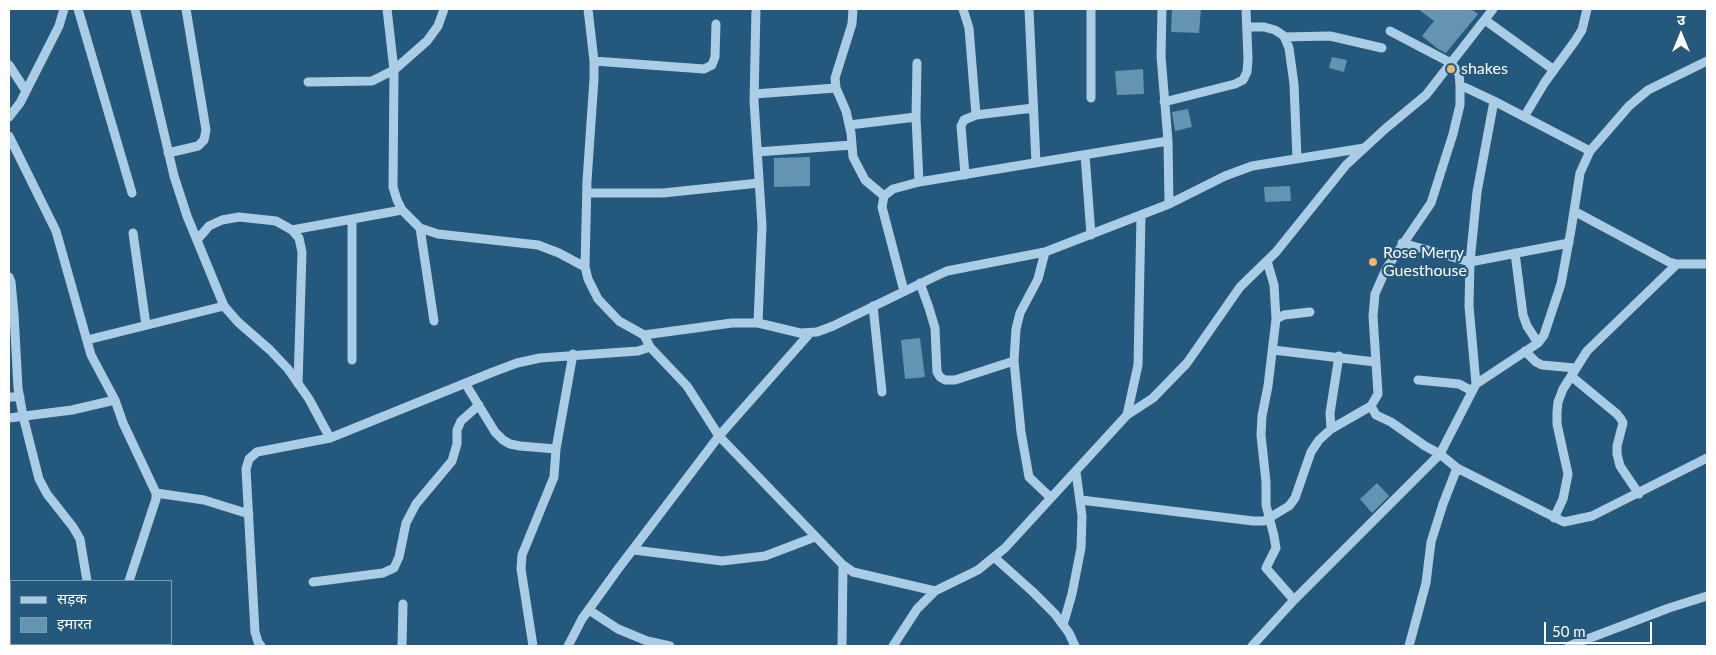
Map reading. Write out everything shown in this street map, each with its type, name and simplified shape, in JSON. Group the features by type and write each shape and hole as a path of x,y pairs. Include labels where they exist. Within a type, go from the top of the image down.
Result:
{"street":[{"path":"9,117 20,103 58,26 64,9"},
{"path":"78,9 132,193"},
{"path":"135,9 174,176 197,240 224,306 288,370 309,398 330,438"},
{"path":"168,153 198,146 204,140 206,130 186,9"},
{"path":"388,9 394,70 393,187 402,210 420,228 438,234 538,245 586,267"},
{"path":"308,82 372,81 394,70 427,41 438,26 444,9"},
{"path":"588,9 594,61 587,193 586,267 588,278 598,300 619,321 644,335 650,347 687,386 719,436 843,565 853,572 935,591"},
{"path":"756,9 754,94 762,226 758,323"},
{"path":"852,9 852,24 835,78 836,88 846,111 852,157 857,168 873,187 884,196"},
{"path":"963,9 969,28 976,115"},
{"path":"1029,9 1036,163"},
{"path":"1091,9 1091,98"},
{"path":"1162,9 1161,56 1168,141 1169,204"},
{"path":"1164,102 1235,84 1243,80 1247,72 1248,59 1246,9"},
{"path":"893,646 917,609 935,591 978,570 1005,548 1127,415 1153,398 1187,363 1240,287 1267,261 1346,166 1364,148 1426,95 1493,9"},
{"path":"1524,117 1582,30 1587,9"},
{"path":"1485,20 1554,70"},
{"path":"594,61 704,68 712,66 715,57 716,24"},
{"path":"1247,27 1275,30 1284,37 1289,48 1294,84 1297,158"},
{"path":"1081,500 1264,521 1289,506 1295,498 1311,452 1319,440 1331,429 1372,406 1378,394 1372,316 1375,294 1386,269 1402,243 1431,203 1460,105 1459,74 1451,63 1390,31"},
{"path":"1284,37 1330,36 1382,48"},
{"path":"1252,646 1294,600 1440,454 1474,387 1538,343 1544,335 1561,284 1580,173 1590,151 1629,106 1648,90 1707,61"},
{"path":"917,63 916,117 919,182"},
{"path":"9,65 26,91"},
{"path":"1460,86 1494,101 1590,151"},
{"path":"754,94 836,88"},
{"path":"1474,387 1469,306 1470,262 1477,192 1494,101"},
{"path":"965,174 961,126 964,120 976,115 1033,108"},
{"path":"849,125 916,117"},
{"path":"9,136 56,231 92,355 115,400 123,423 156,493 156,499 129,580"},
{"path":"904,291 882,207 884,196 893,189 919,182 1168,141"},
{"path":"757,152 852,146"},
{"path":"644,335 732,323 758,323 800,333 817,332 947,271 1045,252 1169,204 1225,176 1252,166 1364,148"},
{"path":"1085,155 1091,235"},
{"path":"587,193 663,193 759,183"},
{"path":"292,230 402,210"},
{"path":"1574,211 1659,257 1677,264 1707,264"},
{"path":"1127,415 1138,365 1141,215"},
{"path":"197,240 208,226 222,220 239,217 276,221 292,230 299,238 302,252 298,384"},
{"path":"352,219 352,360"},
{"path":"420,228 434,321"},
{"path":"133,233 146,326"},
{"path":"1402,243 1470,262 1569,243"},
{"path":"1045,252 1038,280 1020,313 1016,330 1014,361 1021,432 1029,477 1051,498"},
{"path":"1515,253 1523,315 1527,326 1538,343"},
{"path":"1267,261 1274,285 1276,319 1261,435 1266,482 1266,505 1276,548 1266,568 1294,600"},
{"path":"1554,518 1563,499 1568,474 1557,424 1558,402 1570,376 1587,351 1677,264"},
{"path":"9,277 14,314 20,397 39,479 47,494 80,539 87,580"},
{"path":"920,283 930,308 935,328 937,372 940,377 945,380 955,380 1014,361"},
{"path":"87,340 224,306"},
{"path":"873,306 882,392"},
{"path":"1276,319 1310,312"},
{"path":"568,646 582,619 719,436 810,333"},
{"path":"261,646 255,632 246,470 249,459 257,452 330,438 517,363 573,354 624,353 650,347"},
{"path":"1273,350 1339,356 1376,362"},
{"path":"1525,351 1542,365 1575,368"},
{"path":"533,646 521,569 522,556 554,477 556,449 573,354"},
{"path":"1331,429 1330,413 1339,356"},
{"path":"1570,376 1621,419 1623,423 1617,446 1617,454 1620,466 1638,494"},
{"path":"1418,380 1474,387"},
{"path":"465,383 495,432 510,444 556,449"},
{"path":"9,397 20,397"},
{"path":"9,418 72,410 115,400"},
{"path":"313,582 383,573 394,568 399,557 406,523 416,504 452,461 457,444 457,430 461,421 479,406"},
{"path":"1372,406 1376,415 1391,422 1425,446 1440,454 1457,468 1564,522 1592,516 1707,458"},
{"path":"1409,646 1426,583 1432,542 1443,504 1457,468"},
{"path":"1063,625 1072,594 1081,548 1081,500 1076,472"},
{"path":"156,493 204,500 249,514"},
{"path":"634,550 722,561 765,556 815,537"},
{"path":"994,557 1055,614 1075,646"},
{"path":"842,646 843,565"},
{"path":"1569,646 1669,608 1707,596"},
{"path":"402,646 403,604"},
{"path":"589,610 618,629 647,641 670,646"}],"building":[{"path":"1172,9 1201,9 1199,33 1171,32"},
{"path":"1418,9 1471,9 1478,14 1446,53 1422,36 1434,21"},
{"path":"1332,57 1347,60 1344,72 1329,68"},
{"path":"1143,69 1144,94 1117,95 1115,71"},
{"path":"1188,109 1192,127 1175,131 1172,112"},
{"path":"810,157 810,186 774,187 774,158"},
{"path":"1290,186 1291,201 1265,202 1264,187"},
{"path":"920,338 925,377 905,379 901,340"},
{"path":"1377,483 1389,496 1372,513 1360,499"}],"place":[{"name":"shakes","path":"1451,69"},
{"name":"Rose Merry Guesthouse","path":"1373,262"}]}
